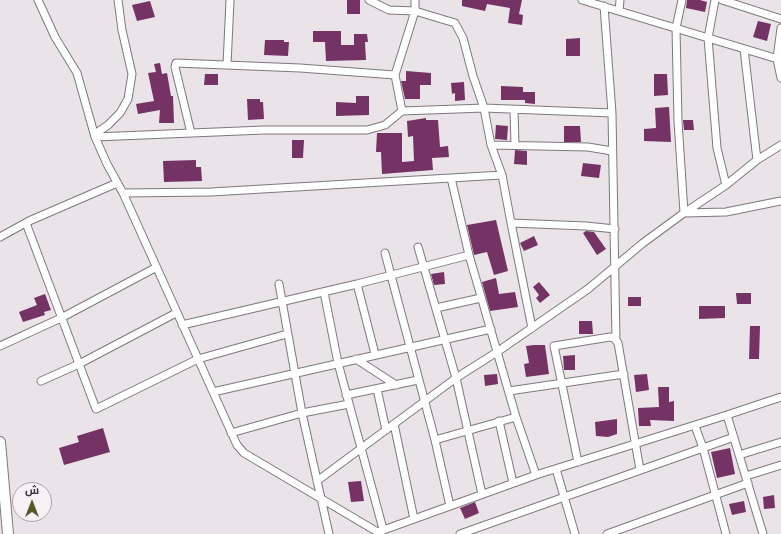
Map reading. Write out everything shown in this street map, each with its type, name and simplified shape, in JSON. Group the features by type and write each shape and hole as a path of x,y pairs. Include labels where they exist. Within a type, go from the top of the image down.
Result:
{"street":[{"path":"38,0 55,37 76,73 95,135 231,434 240,449 244,453 321,499 381,532"},
{"path":"95,135 120,113 128,99 132,74 122,30 118,0"},
{"path":"227,65 230,0"},
{"path":"369,0 389,10 414,11 455,23 463,38 473,76 484,108 491,145 502,175 532,328"},
{"path":"402,112 395,75 414,11 415,0"},
{"path":"582,0 779,60"},
{"path":"619,11 620,0"},
{"path":"682,0 676,28 678,121 684,213"},
{"path":"715,0 708,38 717,148 726,185"},
{"path":"722,0 781,19"},
{"path":"604,6 612,113 616,340 624,374 640,470"},
{"path":"781,28 779,60 781,78"},
{"path":"744,49 757,160"},
{"path":"191,133 175,65 182,62 395,75"},
{"path":"95,135 264,130 367,130 385,125 402,112 484,108 612,113"},
{"path":"514,110 515,145"},
{"path":"491,145 588,147 612,151"},
{"path":"317,481 456,378 532,328 614,268 643,243 726,185 757,160 781,145"},
{"path":"123,194 204,192 502,175"},
{"path":"451,178 469,255 481,298 516,416 536,475"},
{"path":"0,238 26,223 117,183"},
{"path":"684,213 726,212 781,201"},
{"path":"26,223 96,409 198,359 287,334"},
{"path":"511,224 586,226 615,229"},
{"path":"418,247 425,266 456,378 482,494"},
{"path":"385,253 389,275 435,440 450,506"},
{"path":"182,325 357,284 469,255"},
{"path":"0,346 61,318 155,268"},
{"path":"279,284 302,413 329,534"},
{"path":"357,284 375,354"},
{"path":"324,292 338,363 361,448 381,532"},
{"path":"436,308 481,298"},
{"path":"41,381 79,364 176,313"},
{"path":"213,392 294,372 490,329"},
{"path":"578,462 554,346 610,337 616,340"},
{"path":"356,359 396,385"},
{"path":"509,392 624,374"},
{"path":"346,395 418,380"},
{"path":"377,389 386,430"},
{"path":"381,532 536,475 728,416 781,397"},
{"path":"231,434 302,413 349,404"},
{"path":"435,440 516,416"},
{"path":"728,416 763,534"},
{"path":"499,421 513,483"},
{"path":"394,424 414,519"},
{"path":"695,426 703,448 726,534"},
{"path":"460,534 734,437"},
{"path":"0,442 8,534"},
{"path":"739,455 781,442"},
{"path":"607,534 715,494 781,465"},
{"path":"556,469 575,534"}],"building":[{"path":"347,0 360,0 360,14 347,14"},
{"path":"462,0 522,0 519,14 523,15 522,25 508,23 510,8 487,4 485,11 462,6"},
{"path":"687,0 700,0 707,2 705,12 686,8"},
{"path":"150,1 155,17 137,21 132,5"},
{"path":"758,21 771,24 767,41 753,37"},
{"path":"313,31 341,31 341,45 354,45 354,34 367,34 368,42 365,42 366,60 326,61 325,42 313,42"},
{"path":"580,38 580,56 566,56 566,39"},
{"path":"265,40 284,40 284,42 289,42 288,56 264,55"},
{"path":"160,63 162,74 167,73 171,96 173,96 174,123 159,123 160,110 138,114 136,104 154,101 148,73 156,72 154,64"},
{"path":"406,71 431,73 431,85 420,85 420,99 405,99 401,81 406,81"},
{"path":"205,74 218,74 218,85 204,85"},
{"path":"654,74 667,74 668,95 654,96"},
{"path":"464,82 465,100 455,101 455,93 452,94 451,83"},
{"path":"501,86 523,87 523,92 535,92 535,104 525,103 525,100 501,100"},
{"path":"356,96 369,96 369,115 336,116 336,102 356,103"},
{"path":"247,99 260,99 260,102 263,102 264,119 248,120"},
{"path":"669,107 671,142 644,141 644,129 656,128 655,108"},
{"path":"426,118 426,120 438,120 440,147 448,146 449,157 432,158 433,170 382,174 381,152 376,152 377,133 402,133 402,162 414,161 413,136 408,137 407,121"},
{"path":"683,120 693,120 694,130 684,130"},
{"path":"496,125 508,126 507,140 495,139"},
{"path":"564,126 580,126 581,142 564,142"},
{"path":"292,140 304,140 303,158 292,158"},
{"path":"515,150 527,151 527,165 514,164"},
{"path":"196,160 196,167 201,167 202,181 164,182 163,161"},
{"path":"583,163 601,165 599,178 581,176"},
{"path":"496,220 508,271 494,275 487,252 474,255 467,225"},
{"path":"586,231 594,232 606,249 597,255 583,233"},
{"path":"534,236 538,245 524,251 520,243"},
{"path":"444,272 445,284 434,285 431,274"},
{"path":"496,278 499,294 515,292 518,307 490,311 482,282"},
{"path":"539,282 550,295 540,303 536,298 539,295 533,287"},
{"path":"736,293 751,293 751,304 737,304"},
{"path":"45,294 51,310 44,312 45,315 23,322 19,312 37,305 34,298"},
{"path":"628,297 641,297 641,306 628,306"},
{"path":"699,306 725,306 725,318 699,319"},
{"path":"579,321 592,321 593,334 579,334"},
{"path":"750,326 760,326 759,359 749,359"},
{"path":"545,345 549,374 526,377 524,364 529,363 526,346"},
{"path":"575,355 575,370 564,370 563,356"},
{"path":"497,374 498,384 485,386 484,375"},
{"path":"647,374 649,390 636,392 634,375"},
{"path":"658,387 669,387 669,402 674,401 674,421 650,420 651,426 639,426 638,408 659,407"},
{"path":"617,419 617,434 608,437 596,436 595,422"},
{"path":"103,428 110,452 64,465 59,448 79,442 77,436"},
{"path":"730,448 735,474 717,478 711,452"},
{"path":"361,481 364,501 351,502 348,482"},
{"path":"774,495 775,508 764,509 763,497"},
{"path":"744,501 746,512 732,515 729,504"},
{"path":"475,502 479,513 465,519 460,508"}]}
